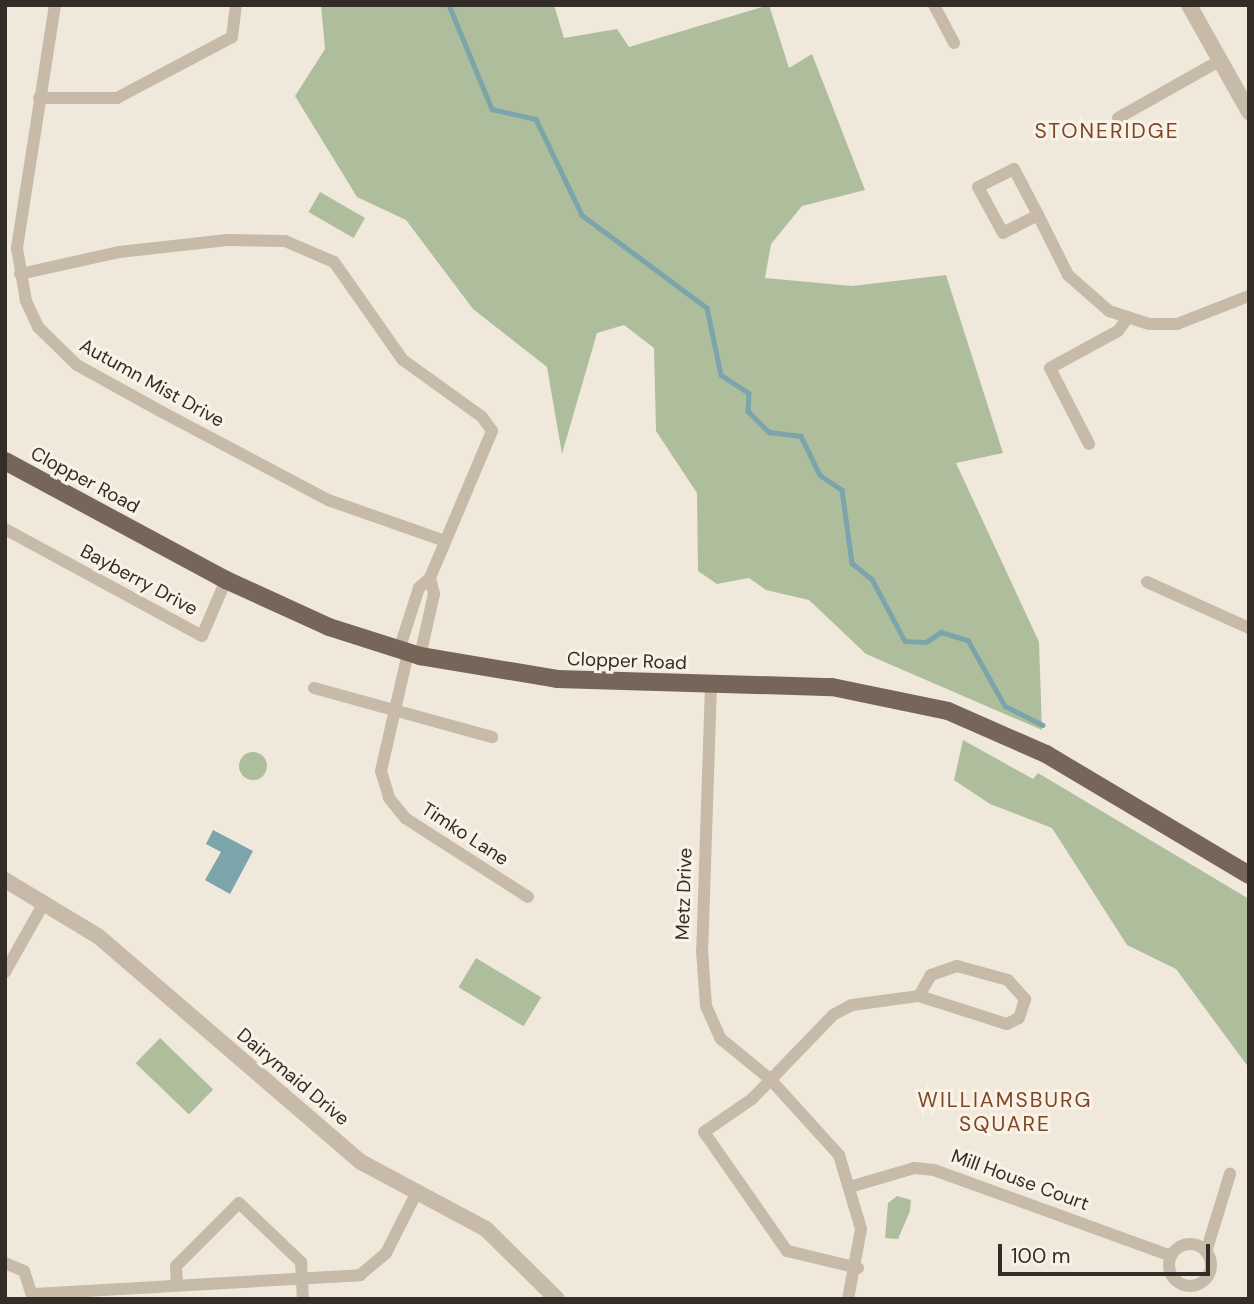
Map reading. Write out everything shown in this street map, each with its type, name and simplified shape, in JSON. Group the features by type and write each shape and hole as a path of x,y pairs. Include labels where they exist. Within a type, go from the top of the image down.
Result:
{"main road":[{"name":"Clopper Road","path":"5,461 226,580 409,653 557,679 832,687 948,711 1046,754 1249,875"}],"street":[{"name":"Autumn Mist Drive","path":"55,5 17,248 20,274 38,327 77,365 328,500 442,540"},
{"path":"39,98 117,98 232,37 236,5"},
{"path":"934,5 954,43"},
{"path":"1189,5 1249,112"},
{"path":"1118,118 1219,61"},
{"path":"1038,215 1003,233 978,187 1014,169 1081,290 1128,317 1177,324 1249,296"},
{"path":"20,274 119,252 227,240 285,241 327,257 350,281 403,360 489,424 489,442 442,540 430,578 419,588 409,653"},
{"path":"1089,444 1050,368 1118,331 1128,317"},
{"name":"Bayberry Drive","path":"5,529 202,636 226,580"},
{"path":"409,653 434,594 430,578"},
{"path":"1147,582 1249,628"},
{"name":"Timko Lane","path":"409,653 381,771 389,798 405,818 528,897"},
{"name":"Metz Drive","path":"711,685 702,950 706,1006 721,1039 770,1079 825,1135 853,1186 861,1229 858,1268 848,1299"},
{"path":"314,688 393,714 492,737"},
{"name":"Dairymaid Drive","path":"5,880 45,901 98,936 362,1162 486,1229 557,1299"},
{"path":"5,972 45,901"},
{"path":"858,1268 787,1251 704,1132 770,1079 852,1004 919,996 998,1024 1019,1018 1025,999 1008,979 957,966 931,975 919,996"},
{"name":"Mill House Court","path":"853,1186 914,1168 934,1170 1171,1256"},
{"path":"1206,1252 1183,1245 1171,1256 1170,1272 1189,1293 1209,1275 1206,1252 1230,1174"},
{"path":"5,1263 24,1271 33,1296 177,1285 302,1282 374,1267 417,1192"},
{"path":"177,1285 176,1266 239,1203 301,1262 303,1299"}],"green space":[{"path":"321,5 554,5 564,38 617,29 629,47 769,5 789,68 812,54 865,190 802,206 771,244 765,278 852,286 946,275 1003,453 956,463 1039,642 1042,730 866,654 809,600 766,590 749,578 717,584 698,571 697,493 656,431 654,348 624,325 597,333 562,454 547,367 473,309 406,220 357,197 295,96 325,49"},
{"path":"320,192 365,218 354,238 308,212"},
{"path":"963,740 1033,779 1038,773 1249,899 1249,1068 1176,969 1127,945 1052,828 990,804 954,780"},
{"path":"253,752 263,756 267,766 263,776 253,780 243,776 239,766 243,756"},
{"path":"476,958 541,997 524,1026 458,987"},
{"path":"160,1038 213,1089 189,1115 136,1063"},
{"path":"897,1196 911,1200 910,1211 898,1239 885,1238 888,1203"}],"water":[{"path":"213,830 253,851 230,894 205,880 221,852 206,844"}],"waterway":[{"path":"449,5 492,109 536,119 582,215 707,308 721,375 749,393 748,411 769,432 801,436 820,475 842,490 852,563 872,579 905,641 926,642 941,632 968,640 1005,706 1043,725"}],"district":[{"name":"STONERIDGE","path":"1107,131"},
{"name":"WILLIAMSBURG SQUARE","path":"1005,1112"}]}
